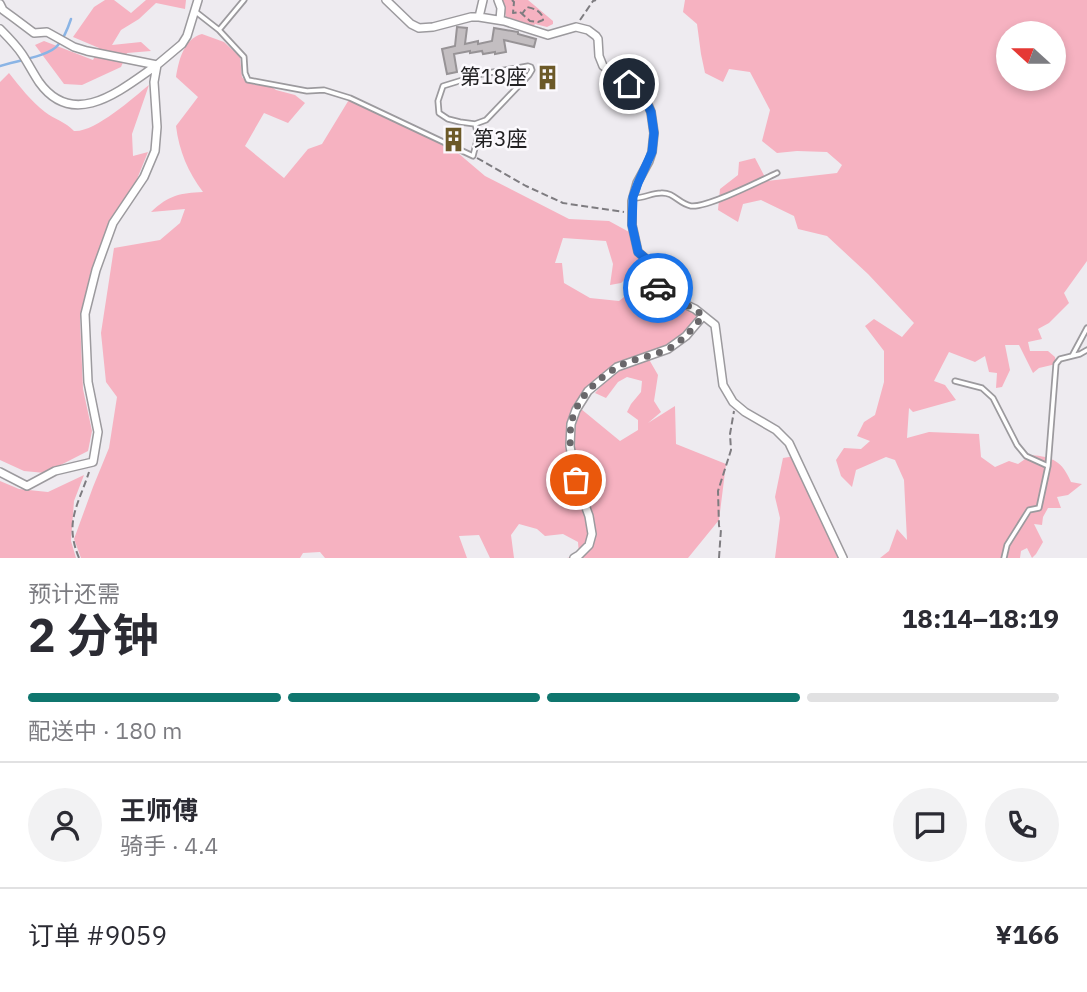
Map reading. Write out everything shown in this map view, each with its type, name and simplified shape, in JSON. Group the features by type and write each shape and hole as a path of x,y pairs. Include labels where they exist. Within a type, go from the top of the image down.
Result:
{"street":[{"path":"0,29 23,55 47,91 73,105 87,105 115,93 158,65 183,44 198,0"},
{"path":"386,0 419,29 479,17 500,20 548,35 576,27 588,30 596,36 603,66 637,90 650,108 654,133 652,152 633,197 632,225 638,252 645,258 661,293 695,309 715,325 723,385 735,403 776,430 789,443 843,558"},
{"path":"479,17 483,0"},
{"path":"498,0 501,8 500,20"},
{"path":"0,4 3,10 34,33 47,32 87,51 158,65"},
{"path":"0,472 27,486 55,471 93,462 98,432 88,382 85,314 96,270 113,223 144,177 155,151 158,127 154,82 158,65"},
{"path":"573,558 589,545 592,534 589,516 576,480 572,455 571,424 576,410 588,390 617,367 668,349 686,336 703,316"}],"lane":[{"path":"219,30 244,0"},
{"path":"195,11 219,30 244,57 248,80 307,91 324,90 350,98 473,156 478,136 475,124"},
{"path":"531,67 529,75 486,120 475,124 448,119 439,113 438,101 443,86 482,74 531,67"},
{"path":"633,197 664,193 688,205 699,205 743,190 777,173"},
{"path":"1072,356 1087,328"},
{"path":"1004,558 1007,545 1029,510 1039,508 1048,466 1056,364 1060,359 1087,350"},
{"path":"954,381 982,388 993,398 1017,445 1026,456 1048,466"}],"path":[{"path":"512,0 513,13 521,13 530,21 541,22 543,17 535,9 527,7 521,13"},
{"path":"576,27 596,0"},
{"path":"473,156 563,203 632,212"},
{"path":"719,558 721,529 718,491 731,450 730,434 735,403"},
{"path":"79,558 72,530 74,511 93,462"}],"shaded area":[{"path":"105,0 114,0 131,13 146,0 186,0 185,9 156,3 139,19 121,30 112,45 141,42 151,51 127,53 121,67 82,85 64,84 35,45 44,41 93,60 99,48 73,37 94,7"},
{"path":"502,0 528,0 553,21 553,24 547,27 535,24 533,27 506,17"},
{"path":"685,0 1087,0 1087,261 1064,293 1069,303 1049,323 1038,329 1042,339 1028,342 1030,351 1048,351 1055,357 1056,364 1039,368 1033,373 1019,345 1005,345 1010,370 1002,387 996,388 997,373 989,372 985,356 975,362 949,352 934,381 945,385 956,400 913,412 909,408 907,438 929,432 979,434 981,457 995,467 1009,461 1018,464 1031,455 1045,457 1056,461 1071,482 1082,484 1068,495 1057,497 1061,508 1048,508 1042,525 1034,524 1043,542 1032,558 1027,548 1021,551 1020,558 880,558 889,551 897,529 907,540 904,480 895,460 886,457 856,470 852,487 841,476 836,460 844,448 861,449 870,441 857,436 864,422 875,415 884,382 884,351 865,326 874,319 902,337 914,323 868,274 827,236 798,229 794,216 761,200 743,204 738,222 718,210 720,189 738,175 739,162 755,158 767,181 837,173 842,165 827,152 777,153 762,141 770,110 750,72 729,69 723,82 705,73 697,24 683,12"},
{"path":"202,34 224,42 240,57 242,77 247,82 269,85 276,90 295,95 305,103 288,123 264,113 245,146 284,178 308,149 322,144 350,98 445,142 485,176 569,219 609,221 631,233 648,271 636,269 621,283 610,285 613,264 606,241 563,238 555,263 562,263 564,283 590,298 619,301 642,283 658,287 703,316 683,338 647,356 658,375 654,401 661,412 648,423 675,406 676,444 726,464 719,520 688,558 567,558 579,555 578,542 563,534 545,536 537,529 519,524 511,535 514,558 490,558 479,535 459,536 467,558 325,558 320,552 303,553 300,558 81,558 74,539 109,448 117,397 106,382 101,333 114,248 160,240 180,223 185,209 151,212 175,196 203,192 185,161 176,126 198,97 176,77 183,51","holes":["627,377 642,381 641,392 627,412 638,420 638,430 620,441 575,404 581,394 602,379 603,384 595,393 606,398 618,382"]},
{"path":"9,73 40,108 74,131 102,121 149,85 132,134 133,156 148,152 135,184 109,221 91,271 80,320 83,389 92,431 88,451 45,473 24,471 0,460 0,82"},
{"path":"795,456 842,558 775,558 780,518 775,497 783,458"},
{"path":"84,475 74,501 71,541 76,558 0,558 0,481 19,489 48,492"}],"building":[{"path":"457,27 467,28 465,44 492,41 494,28 518,32 536,39 534,47 504,40 506,52 483,54 482,51 470,51 454,54 457,72 447,74 442,49 455,46"}],"waterway":[{"path":"0,66 54,49 71,19"}],"way so far":[{"path":"576,480 570,446 571,424 588,390 617,367 668,349 686,336 703,316 695,309 661,293 658,288"}],"place":[{"name":"第18座","path":"547,77"},
{"name":"第3座","path":"453,139"}],"route":[{"path":"629,84 649,105 654,133 652,152 632,201 632,225 638,252 645,258 658,288"}]}
